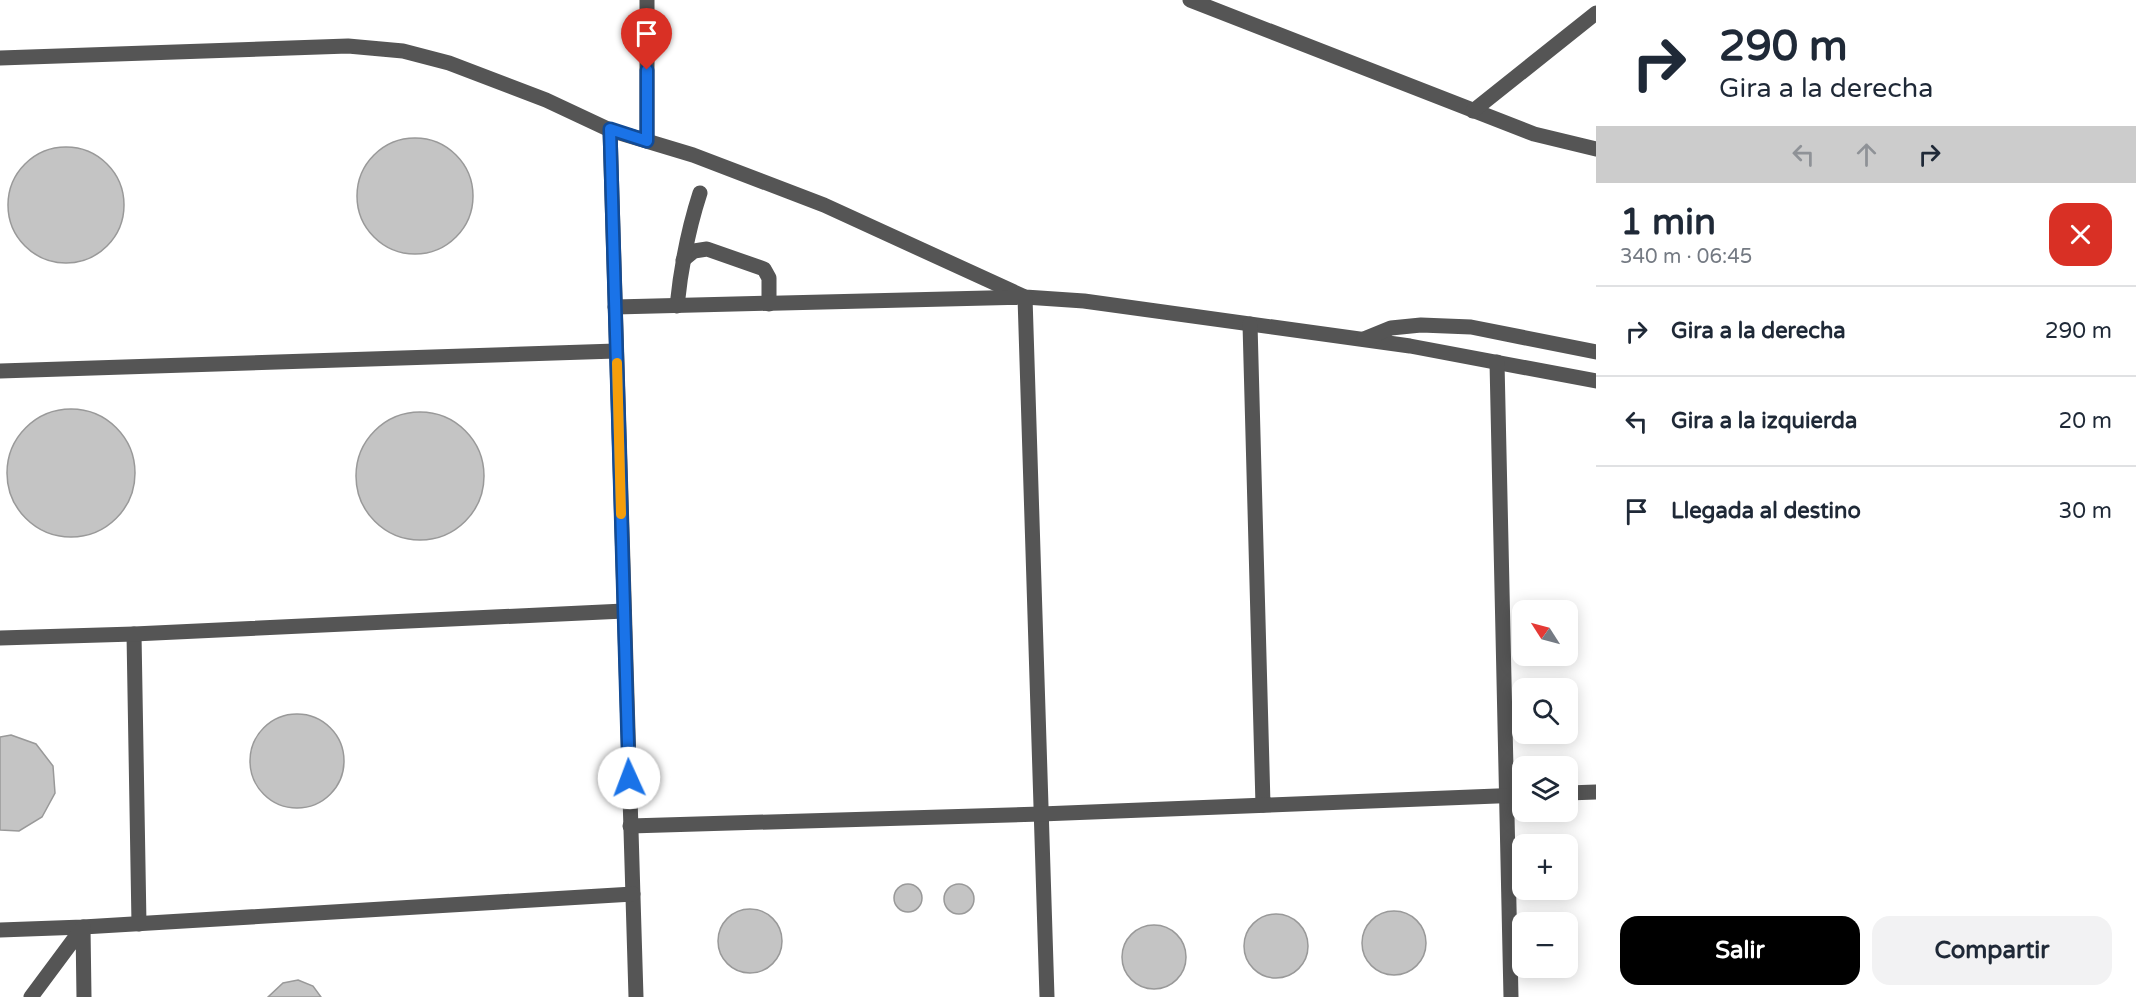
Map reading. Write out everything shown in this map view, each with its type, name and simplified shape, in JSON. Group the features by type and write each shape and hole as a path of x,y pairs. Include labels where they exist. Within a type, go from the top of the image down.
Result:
{"street":[{"path":"647,0 647,141"},
{"path":"1190,0 1533,134 1596,149"},
{"path":"1473,111 1596,13"},
{"path":"0,58 348,46 403,51 460,67 546,100 610,129 693,155 824,205 1025,297"},
{"path":"610,129 636,997"},
{"path":"677,306 690,224 700,193"},
{"path":"683,260 694,251 707,249 764,269 769,278 769,304"},
{"path":"1025,297 1047,997"},
{"path":"615,308 1025,297 1084,301 1410,346 1596,381"},
{"path":"1250,324 1263,805"},
{"path":"1362,340 1391,328 1471,327 1596,352"},
{"path":"0,371 616,351"},
{"path":"1497,362 1513,756"},
{"path":"0,638 624,611"},
{"path":"134,634 139,924"},
{"path":"1578,793 1596,792"},
{"path":"630,826 1041,814 1512,795"},
{"path":"1511,997 1514,822"},
{"path":"0,930 139,924 633,894"},
{"path":"31,997 83,927"},
{"path":"83,927 84,997"}],"building":[{"path":"415,138 437,142 456,155 469,174 473,196 469,218 456,237 437,250 415,254 393,250 374,237 361,218 357,196 361,174 374,155 393,142"},
{"path":"66,147 88,151 107,164 120,183 124,205 120,227 107,246 88,259 66,263 44,259 25,246 12,227 8,205 12,183 25,164 44,151"},
{"path":"71,409 95,414 116,428 130,449 135,473 130,497 116,518 95,532 71,537 47,532 26,518 12,497 7,473 12,449 26,428 47,414"},
{"path":"420,412 444,417 465,431 479,452 484,476 479,500 465,521 444,535 420,540 396,535 375,521 361,500 356,476 361,452 375,431 396,417"},
{"path":"297,714 315,717 330,728 341,743 344,761 341,779 330,794 315,805 297,808 279,805 264,794 253,779 250,761 253,743 264,728 279,717"},
{"path":"11,735 36,744 53,766 55,793 42,817 19,831 0,830 0,737"},
{"path":"908,884 918,888 922,898 918,908 908,912 898,908 894,898 898,888"},
{"path":"959,884 969,889 974,899 969,909 959,914 949,909 944,899 949,889"},
{"path":"744,909 756,909 773,918 780,929 782,941 780,953 773,964 756,973 744,973 732,968 723,959 718,947 718,935 723,923 732,914"},
{"path":"1388,911 1400,911 1417,920 1424,931 1426,943 1424,955 1417,966 1400,975 1388,975 1376,970 1367,961 1362,949 1362,937 1367,925 1376,916"},
{"path":"1270,914 1282,914 1299,923 1306,934 1308,946 1306,958 1299,969 1282,978 1270,978 1258,973 1249,964 1244,952 1244,940 1249,928 1258,919"},
{"path":"1148,925 1160,925 1177,934 1184,945 1186,957 1184,969 1177,980 1160,989 1148,989 1136,984 1127,975 1122,963 1122,951 1127,939 1136,930"},
{"path":"298,980 313,986 321,997 268,997 283,983"}],"slow traffic":[{"path":"617,363 621,514"}],"route":[{"path":"629,778 610,129 647,141 647,70"}]}
